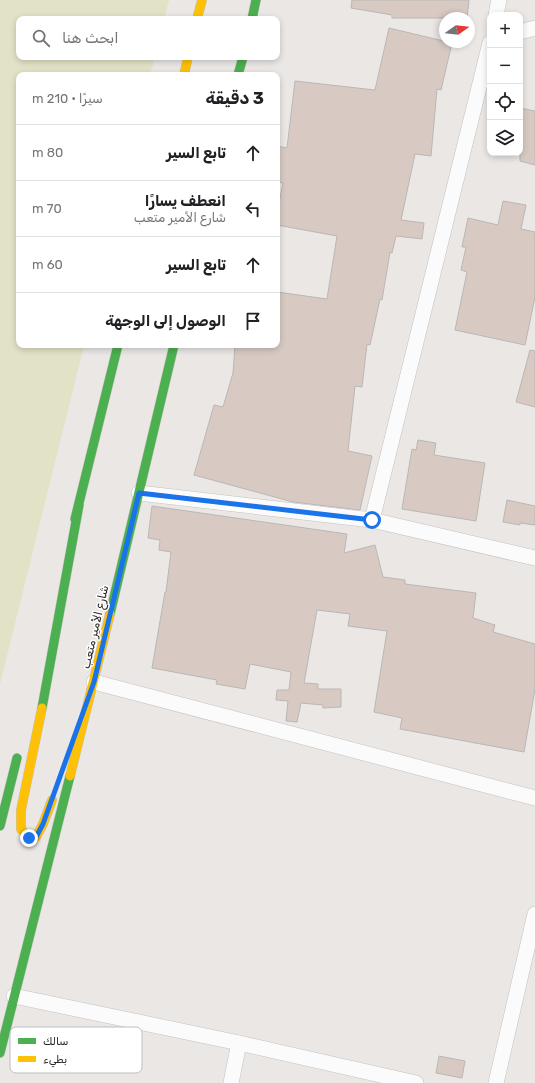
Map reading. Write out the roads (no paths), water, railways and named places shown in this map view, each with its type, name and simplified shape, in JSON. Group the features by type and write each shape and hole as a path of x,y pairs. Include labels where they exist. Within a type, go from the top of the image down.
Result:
{"main road":[{"path":"198,16 202,0"},
{"path":"253,16 256,0"},
{"path":"185,72 187,60"},
{"path":"239,72 242,60"},
{"path":"43,650 117,348"},
{"name":"شارع الأمير متعب","path":"0,1053 94,682 173,348"},
{"path":"54,794 43,824 36,837 29,838 21,829 20,810 44,696 79,505"},
{"path":"59,779 94,682"},
{"path":"0,826 19,750"}],"street":[{"path":"497,12 499,0"},
{"path":"523,31 535,28"},
{"path":"372,520 489,48"},
{"path":"139,493 372,520 535,558"},
{"path":"94,682 535,798"},
{"path":"496,1083 535,914"},
{"path":"14,996 239,1043 416,1083"},
{"path":"231,1083 239,1043"}]}
